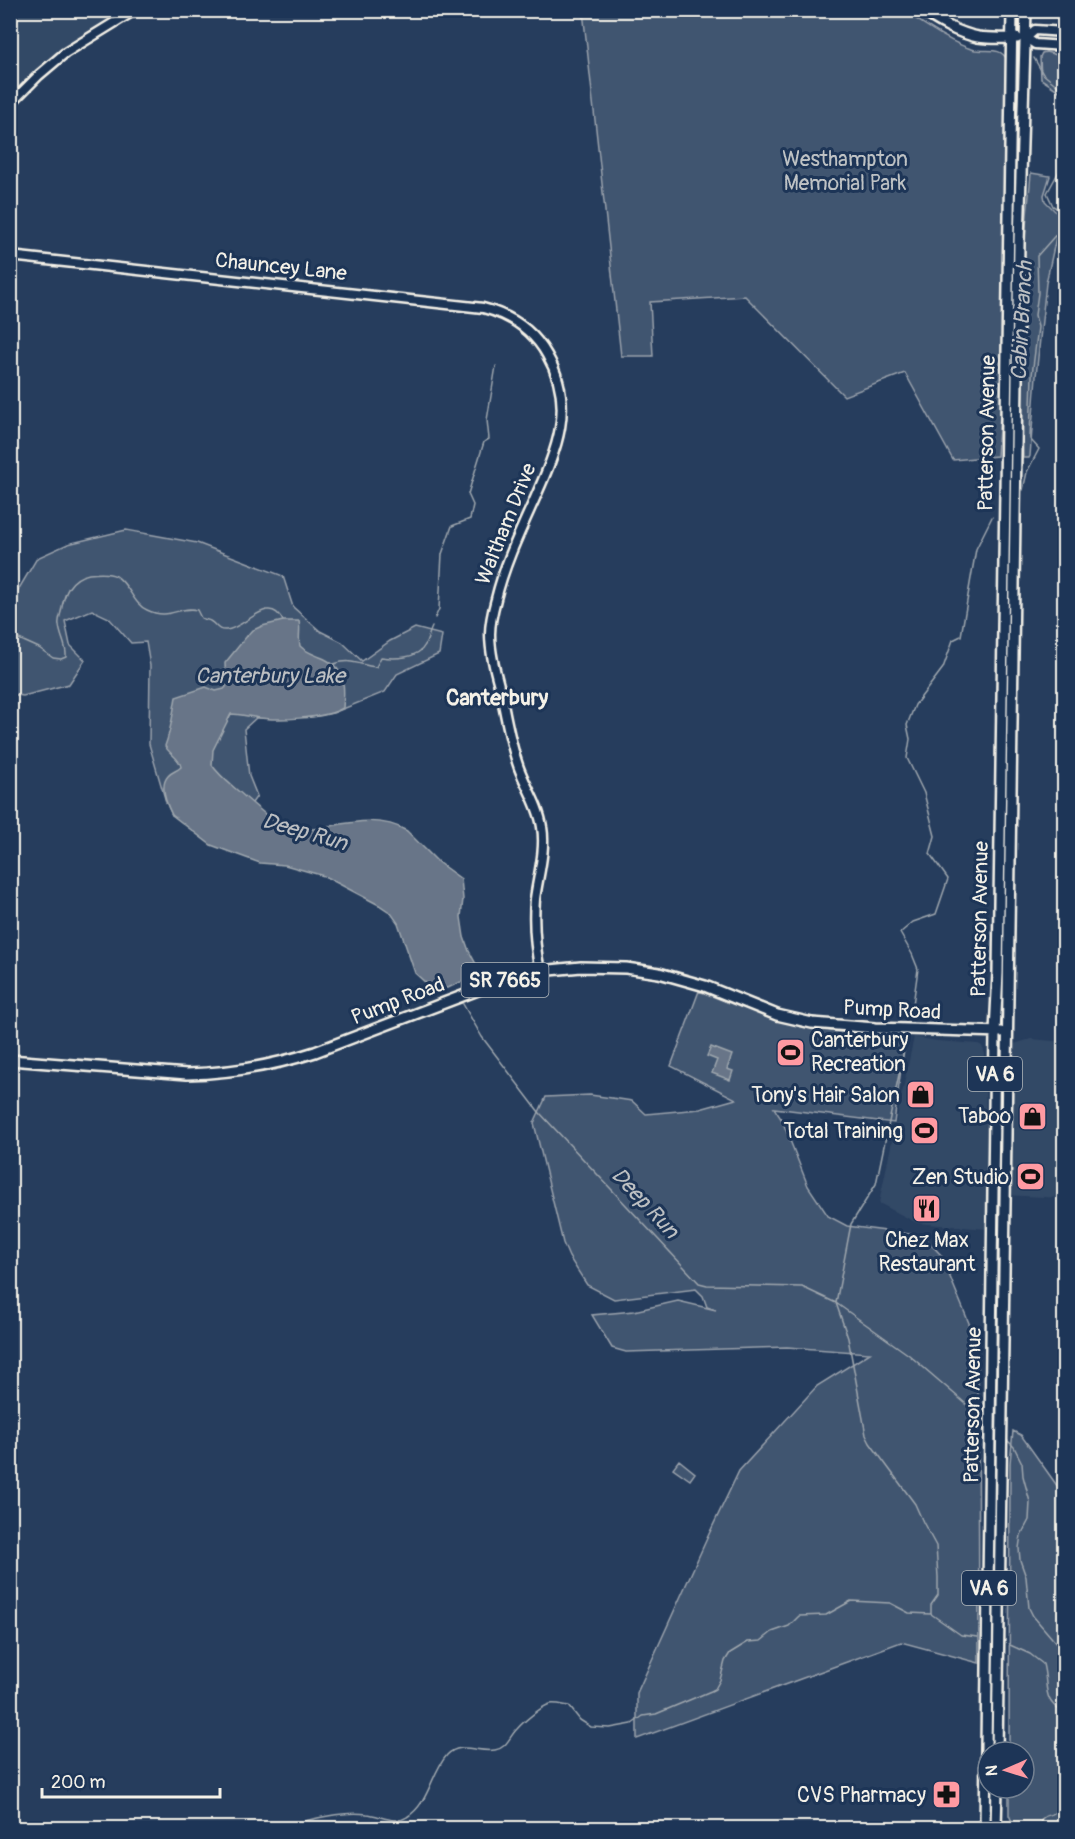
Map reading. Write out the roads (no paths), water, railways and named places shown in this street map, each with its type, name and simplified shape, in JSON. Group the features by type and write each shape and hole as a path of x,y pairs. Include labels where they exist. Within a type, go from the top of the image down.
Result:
{"main road":[{"path":"921,10 942,23 970,35 986,38 1026,38"},
{"name":"Patterson Avenue","path":"985,1828 995,1032 998,973 1012,10"},
{"name":"Patterson Avenue","path":"997,1740 1019,242 1026,10"},
{"name":"Pump Road","path":"10,1060 188,1074 257,1068 286,1062 315,1052 507,979 540,971 598,966 640,969 683,979 777,1015 812,1023 876,1028 1007,1032"},
{"path":"996,1828 997,1800"}],"street":[{"path":"10,104 65,53 135,10"},
{"path":"1065,32 1035,30 1026,38 1035,44 1065,46"},
{"name":"Chauncey Lane","path":"10,256 472,306 488,309 510,318 537,340"},
{"name":"Waltham Drive","path":"537,340 551,361 560,386 562,406 560,431 548,467 502,575 490,633 516,758 542,826 543,843 534,915 540,971"}],"water":[{"name":"Canterbury Lake","path":"283,621 299,621 300,646 329,661 339,671 344,692 343,708 325,715 286,719 231,714 213,750 212,765 223,778 259,809 286,826 308,829 370,821 389,824 407,831 439,863 461,879 463,899 461,917 464,937 477,966 475,975 448,988 435,987 426,983 415,973 398,923 391,913 379,905 324,876 285,865 260,863 211,845 172,815 165,796 164,785 169,775 181,767 179,761 165,746 176,697 206,687 216,691 224,689 226,687 225,663 251,631"},
{"path":"711,1047 732,1055 727,1069 733,1071 730,1080 712,1073 717,1060 707,1056"}],"waterway":[{"name":"Cabin Branch","path":"1034,58 1043,74 1064,91"},
{"name":"Cabin Branch","path":"1023,490 1027,472 1039,449 1030,439 1032,375 1038,327 1035,315 1038,293 1037,256 1060,230 1058,209 1053,206 1047,193 1063,164"},
{"path":"435,618 439,609 442,554 452,526 470,519 473,505 468,494 484,442 489,439 487,420 496,366"},
{"name":"Cabin Branch","path":"911,1019 918,969 900,933 913,922 936,914 948,879 930,854 935,836 924,793 907,758 910,739 907,725 915,705 943,668 953,640 961,636 976,549 992,517"},
{"name":"Deep Run","path":"10,635 39,648 53,658 66,657 59,622 66,593 77,579 99,573 116,576 142,607 155,613 168,614 185,609 197,610 201,618 223,630 233,628 264,611 271,610 277,613 283,621"},
{"path":"334,664 351,662 376,667 381,657 399,658 417,653 425,645 432,627"},
{"name":"Deep Run","path":"463,1004 482,1037 539,1112 699,1283 802,1287 836,1303 848,1338 866,1435 915,1504 936,1546 938,1595 931,1605 931,1614 961,1635 978,1637"},
{"name":"Cabin Branch","path":"906,1041 876,1184 851,1224 836,1303 909,1355 987,1422"},
{"name":"Deep Run","path":"1006,1439 1014,1447 1022,1463 1030,1502 1029,1520 1021,1535 1019,1548 1020,1560 1026,1577 1029,1608 1033,1616 1064,1652"},
{"path":"292,1828 294,1824 340,1814 359,1813 398,1820 407,1817 420,1804 437,1770 452,1751 463,1748 489,1751 499,1749 528,1719 550,1704 569,1706 580,1720 591,1727 610,1728 632,1724 643,1716 656,1714 715,1689 730,1653 748,1642 761,1641 772,1632 789,1626 799,1616 826,1615 851,1601 890,1603 909,1613 931,1614"},
{"name":"Deep Run","path":"1010,1645 1030,1654 1043,1664 1049,1698 1064,1713"},
{"name":"Deep Run","path":"1039,1828 1042,1819 1058,1809 1059,1791 1064,1780"}],"place":[{"name":"Canterbury Recreation","path":"790,1052"},
{"name":"Tony's Hair Salon","path":"921,1095"},
{"name":"Taboo","path":"1032,1116"},
{"name":"Total Training","path":"924,1131"},
{"name":"Zen Studio","path":"1030,1177"},
{"name":"Chez Max Restaurant","path":"927,1209"},
{"name":"CVS Pharmacy","path":"947,1795"}],"district":[{"name":"Canterbury","path":"497,698"}],"park label":[{"name":"Westhampton Memorial Park","path":"845,171"}]}
